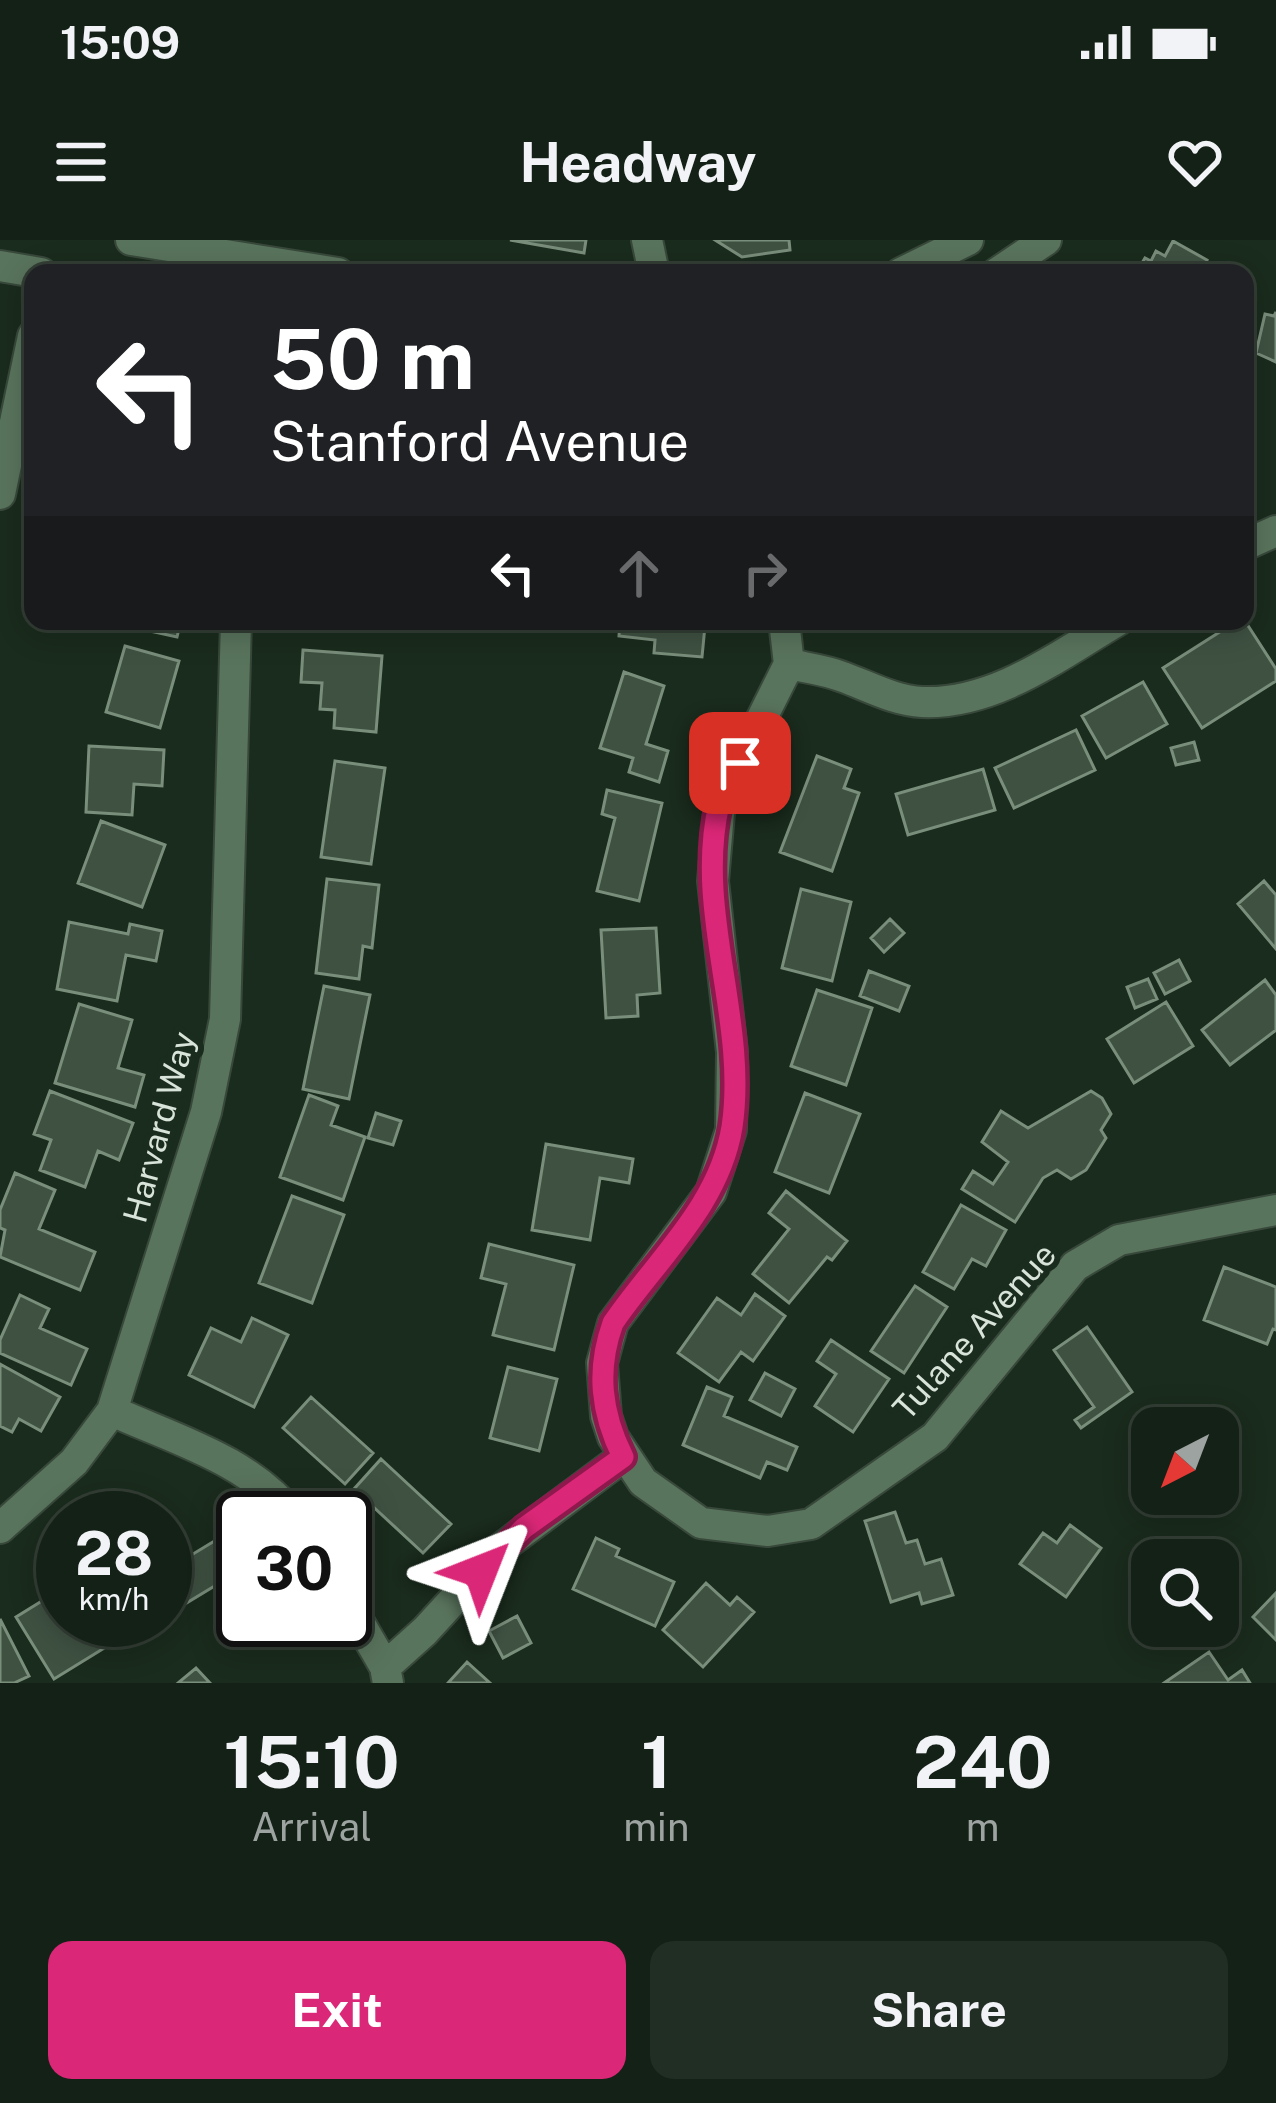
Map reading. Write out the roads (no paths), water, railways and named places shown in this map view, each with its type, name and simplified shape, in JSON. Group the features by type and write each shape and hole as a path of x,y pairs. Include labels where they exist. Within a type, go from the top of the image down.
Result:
{"street":[{"path":"131,240 254,264"},
{"path":"919,264 968,240"},
{"path":"1010,264 1046,240"},
{"path":"0,494 24,379"},
{"name":"Harvard Way","path":"0,1528 74,1462 112,1411 206,1112 225,1019 236,630"},
{"path":"372,1647 387,1675 500,1549 623,1457 606,1416 602,1385 606,1343 628,1300 711,1192 731,1130 732,1052 713,881 719,802 788,664 785,630"},
{"path":"788,664 837,674 897,698 920,703 952,700 1009,683 1101,630"},
{"name":"Tulane Avenue","path":"623,1457 643,1482 700,1523 768,1532 811,1524 935,1437 1075,1266 1119,1240 1276,1210"},
{"path":"112,1411 245,1472 269,1491"}]}
